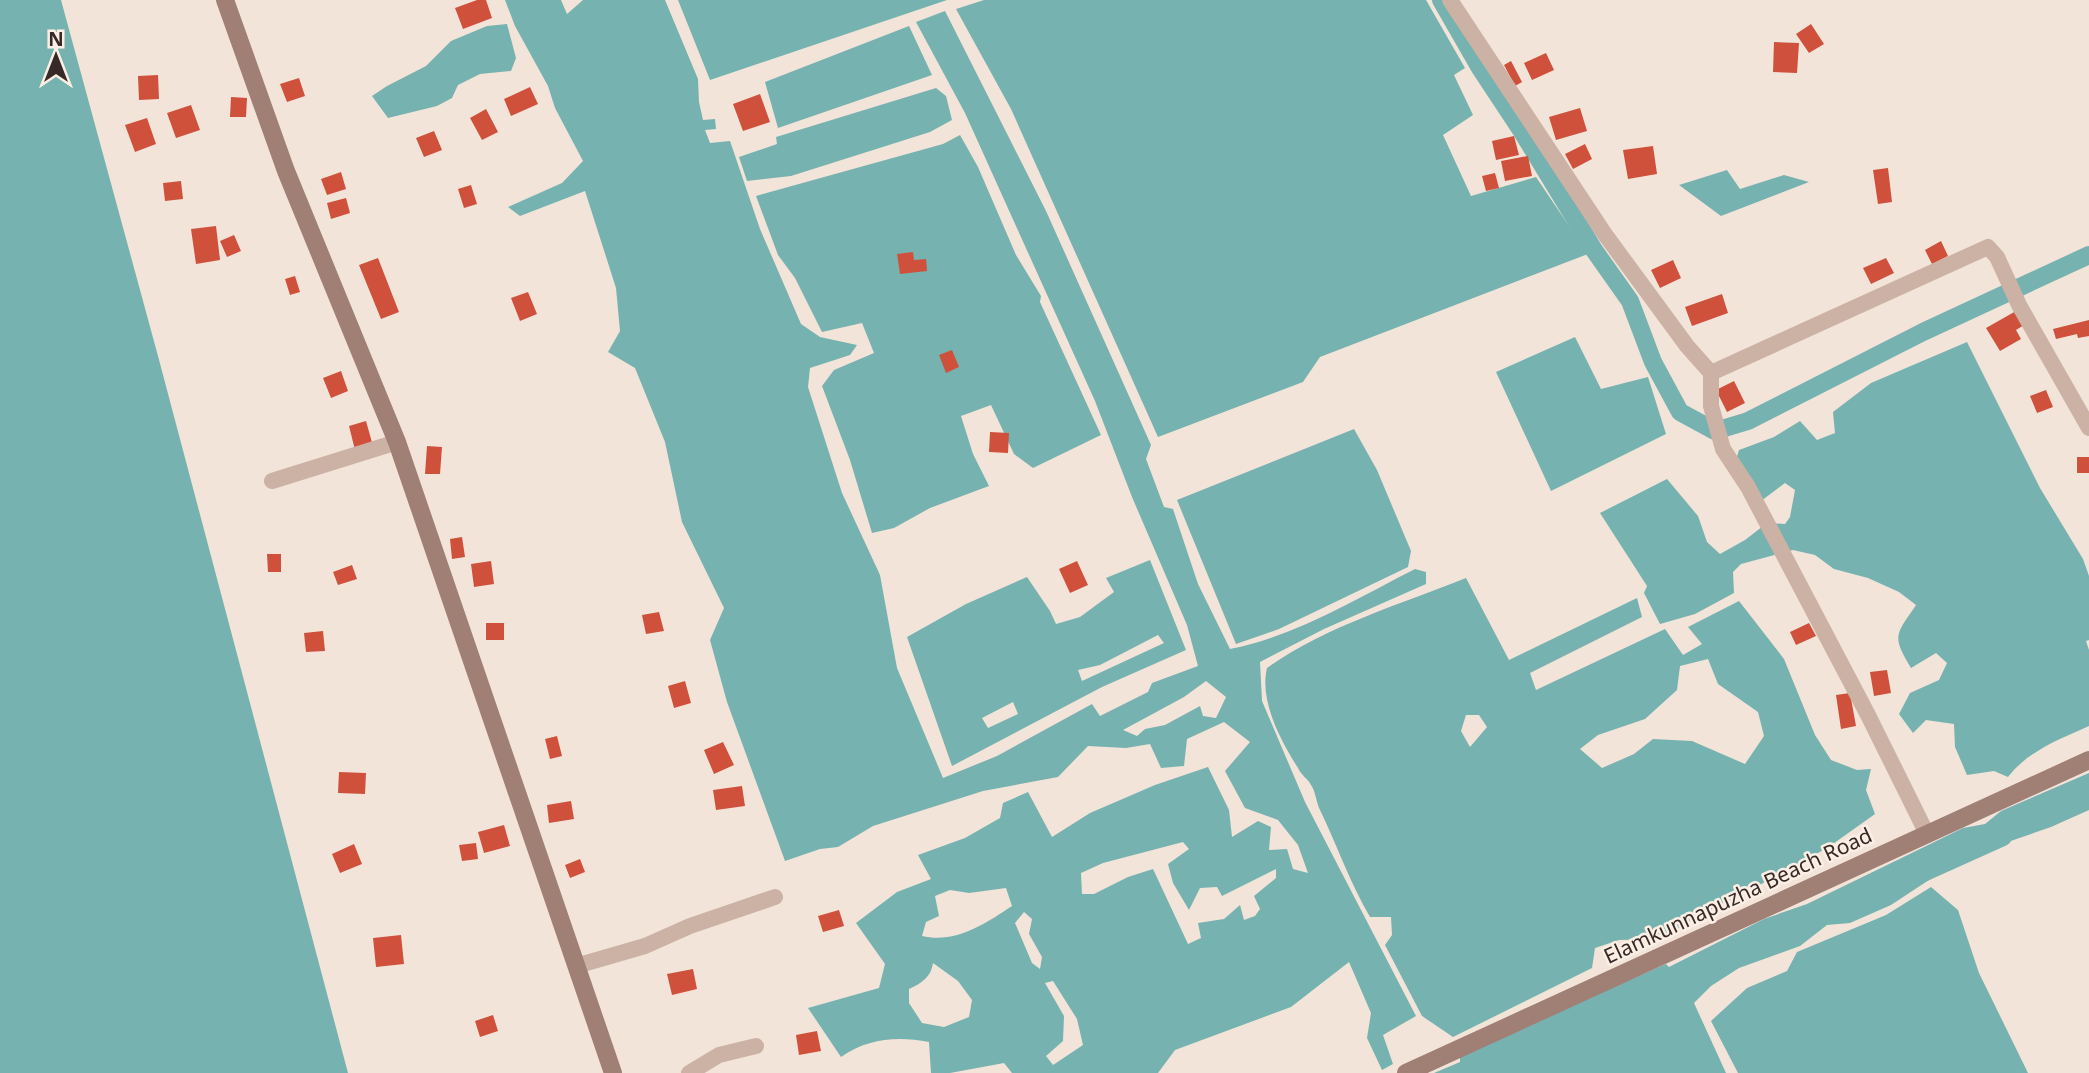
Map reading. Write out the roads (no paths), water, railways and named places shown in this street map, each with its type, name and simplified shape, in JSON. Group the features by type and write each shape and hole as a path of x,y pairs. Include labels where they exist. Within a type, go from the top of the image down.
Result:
{"main road":[{"path":"225,0 286,171 397,442 613,1073"},
{"name":"Elamkunnapuzha Beach Road","path":"1406,1073 2089,760"}],"street":[{"path":"1450,0 1604,233 1687,346 1711,373 1711,406 1723,449 1748,487 1868,715 1927,834"},
{"path":"1711,373 1988,247 1997,257 2011,288 2089,428"},
{"path":"272,481 397,442"},
{"path":"576,966 645,946 698,923 775,897"},
{"path":"689,1073 719,1055 756,1046"}],"water":[{"path":"0,0 61,0 348,1073 0,1073"},
{"path":"505,0 561,0 567,14 583,0 665,0 698,79 703,120 715,119 716,129 705,130 710,143 730,141 760,229 801,324 820,337 857,345 850,355 810,368 808,387 842,493 880,575 897,668 943,778 997,756 1092,704 1100,716 1148,692 1152,683 1198,666 1187,625 1132,497 1095,401 965,113 916,22 945,11 1046,211 1151,445 1146,459 1164,507 1173,509 1198,584 1230,649 1302,626 1415,569 1426,572 1426,584 1324,629 1260,662 1262,701 1305,802 1416,1016 1383,1035 1393,1064 1382,1070 1367,1038 1371,1013 1349,962 1291,1007 1175,1050 1158,1073 1012,1073 1004,1063 950,1073 931,1073 929,1042 906,1039 873,1042 841,1057 808,1008 879,988 885,964 856,923 897,892 931,879 918,855 965,838 1000,818 1003,803 1028,792 1052,837 1090,813 1155,785 1208,767 1229,810 1232,837 1258,821 1271,827 1269,850 1287,849 1293,869 1308,873 1298,845 1278,820 1245,808 1225,771 1250,742 1224,722 1187,739 1184,766 1161,768 1150,744 1126,748 1088,746 1058,777 983,791 873,826 838,847 820,849 785,861 727,702 710,640 724,608 682,522 665,442 635,368 608,352 620,331 616,288 585,191 520,216 508,207 562,183 583,161 555,108 548,86 515,26","holes":["1206,681 1226,697 1216,718 1203,716 1200,706 1165,725 1145,729 1137,736 1123,730 1184,697","1183,842 1189,849 1168,864 1173,883 1189,910 1200,888 1217,887 1222,896 1276,869 1276,878 1254,896 1260,909 1255,916 1244,920 1240,905 1224,919 1198,923 1201,938 1188,944 1153,869 1128,877 1094,894 1082,894 1081,873 1103,863","1006,888 1012,906 980,926 958,935 934,938 922,936 926,922 939,916 935,896 950,890 969,893","1024,912 1032,919 1029,934 1042,957 1040,969 1032,963 1015,923","933,963 958,981 972,1000 969,1017 944,1027 922,1023 909,1003 909,989 922,982","1053,981 1077,1019 1083,1045 1053,1065 1046,1056 1063,1041 1064,1016 1045,983"]},
{"path":"678,0 947,0 710,80"},
{"path":"984,0 1426,0 1465,68 1454,75 1473,115 1443,135 1471,196 1536,177 1588,254 1320,357 1303,382 1158,437 1011,109 956,9"},
{"path":"507,24 516,58 511,71 480,74 458,85 452,98 437,106 388,118 372,96 426,66 451,41 487,26"},
{"path":"909,26 932,75 778,128 765,82"},
{"path":"936,88 946,96 952,120 930,132 791,176 747,181 739,157 777,144 776,137"},
{"path":"960,135 978,167 1016,255 1041,296 1040,302 1101,435 1033,468 1014,454 991,405 961,416 973,454 989,486 930,508 894,528 872,533 850,460 822,386 834,370 874,353 862,323 822,332 795,278 778,255 756,196 943,144"},
{"path":"1727,170 1740,189 1784,175 1809,182 1721,216 1679,185"},
{"path":"1575,337 1601,389 1648,377 1666,434 1551,491 1496,372"},
{"path":"1967,342 2040,488 2083,559 2089,576 2089,640 2086,641 2089,650 2089,726 2035,753 2008,777 1994,771 1967,775 1955,747 1954,724 1926,720 1913,733 1899,714 1910,693 1939,680 1947,663 1936,653 1911,668 1898,635 1916,605 1899,592 1868,578 1834,569 1815,555 1793,550 1741,564 1733,572 1734,593 1695,614 1660,624 1644,593 1647,586 1600,513 1667,479 1698,516 1707,542 1720,554 1767,523 1785,524 1790,517 1795,490 1785,483 1753,507 1735,463 1739,450 1774,437 1800,421 1817,440 1835,433 1833,412 1871,383"},
{"path":"1354,429 1377,470 1411,551 1408,567 1279,629 1236,644 1177,500"},
{"path":"1150,560 1186,650 1102,687 952,766 907,637 966,604 1027,577 1056,624 1080,617 1114,592 1106,578","holes":["1158,635 1164,643 1082,681 1078,670 1100,665","1013,702 1018,714 988,728 982,718"]},
{"path":"1466,578 1509,660 1637,598 1642,617 1530,673 1536,690 1665,629 1683,655 1702,644 1688,627 1739,601 1784,659 1815,735 1831,760 1857,770 1871,769 1866,790 1875,814 1830,846 1661,939 1619,940 1595,948 1592,968 1453,1037 1422,1016 1385,945 1392,935 1391,917 1370,917 1363,904 1313,788 1299,770 1273,720 1265,681 1267,668 1313,640 1364,617","holes":["1708,659 1718,684 1758,712 1764,736 1745,764 1692,741 1653,739 1634,754 1602,768 1580,749 1598,735 1645,719 1677,690 1680,666","1466,715 1479,715 1487,727 1470,747 1461,731"]},
{"path":"2089,773 2089,810 2002,844 1949,852 1938,874 1891,905 1850,923 1827,925 1800,946 1739,968 1711,986 1694,1003 1726,1073 1434,1073 1460,1062 1460,1054 1666,964 1669,967 1764,919 1807,904 1963,828 1985,824 2001,811"},
{"path":"1931,887 1958,910 1979,973 2028,1073 1738,1073 1711,1021 1747,988 1787,971 1797,952 1886,915"}],"waterway":[{"path":"1441,0 1480,68 1594,250 1630,301 1653,362 1680,412 1715,431 1748,421 1923,332 2089,255"},
{"path":"1923,873 2003,837"}]}
